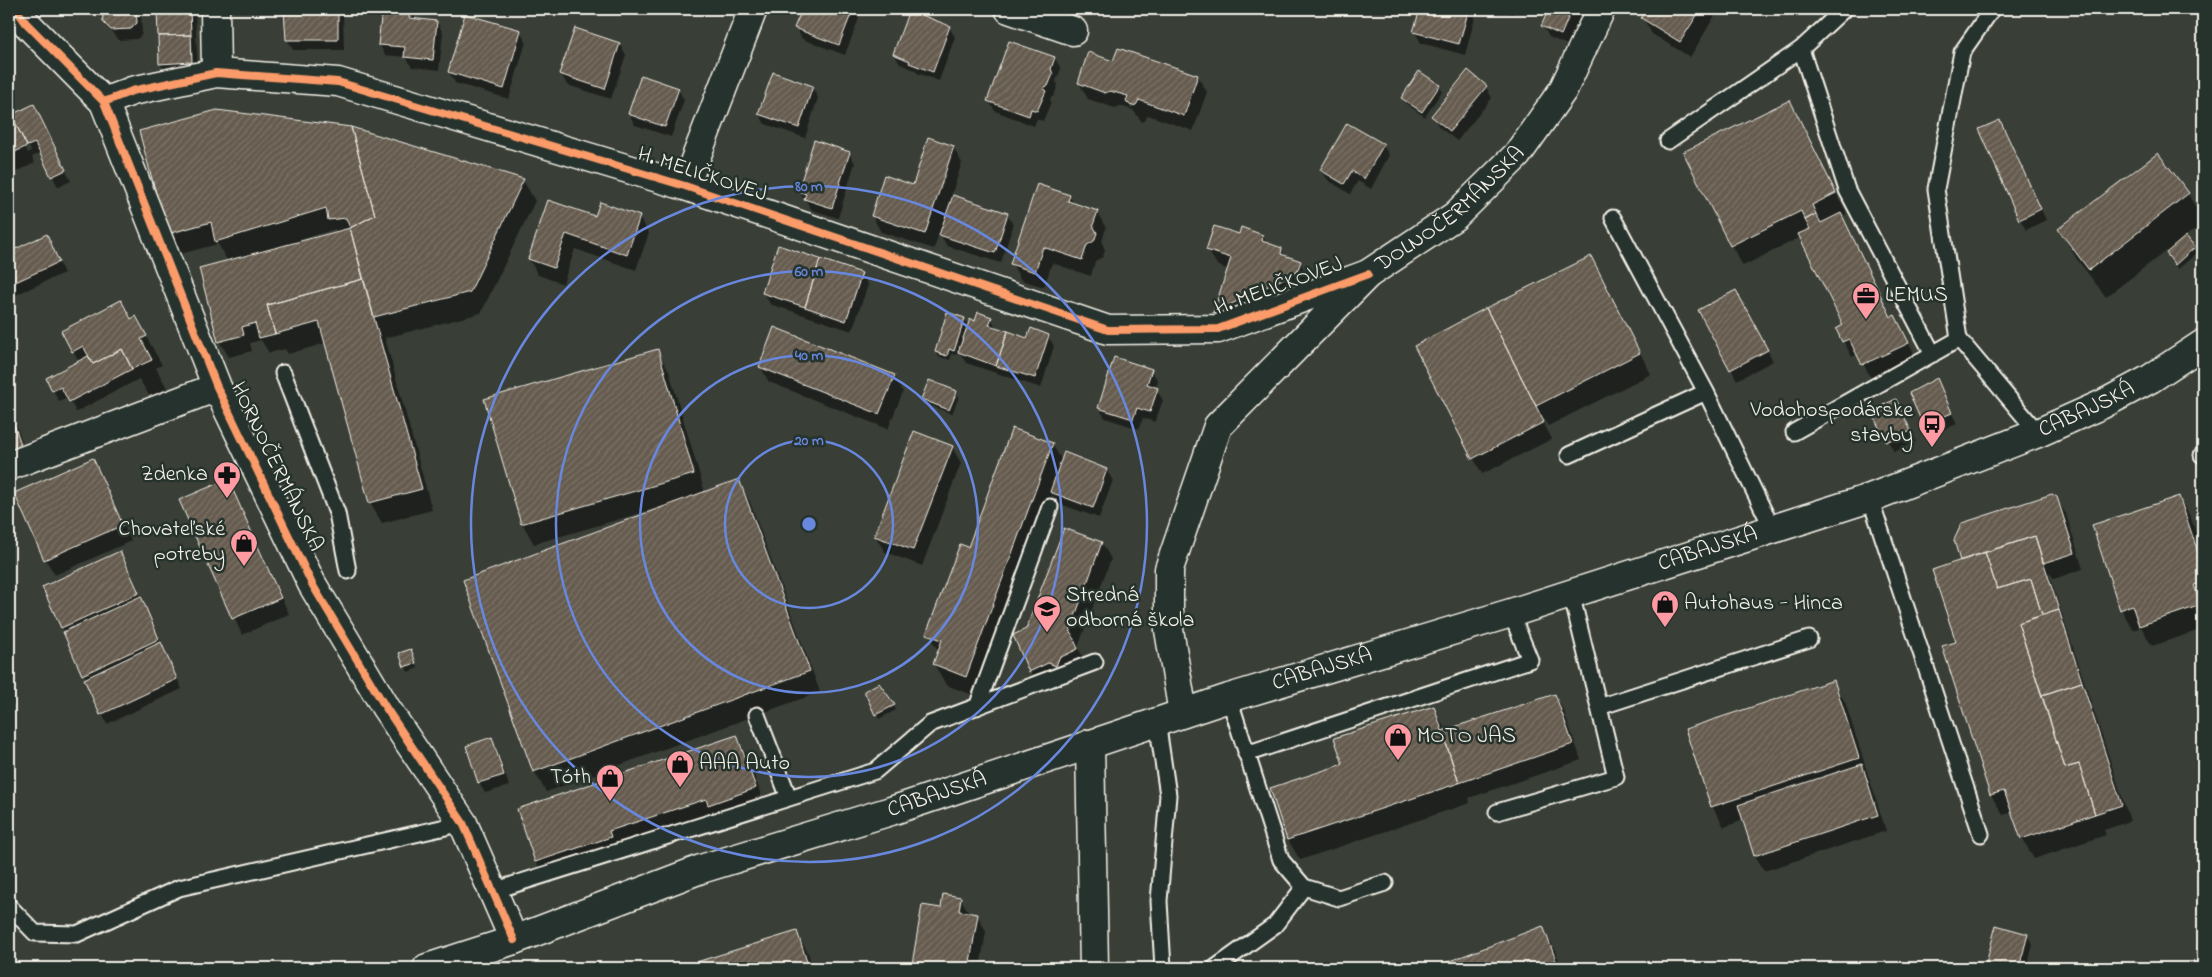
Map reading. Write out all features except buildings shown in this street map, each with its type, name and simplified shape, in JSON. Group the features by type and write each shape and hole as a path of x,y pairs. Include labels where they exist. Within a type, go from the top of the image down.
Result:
{"street":[{"path":"215,9 216,73"},
{"path":"685,186 753,9"},
{"path":"1009,9 1073,31"},
{"name":"DOLNOČERMÁNSKA","path":"1183,713 1170,630 1169,569 1218,426 1368,274 1455,216 1517,155 1563,90 1601,9"},
{"name":"HORNOČERMÁNSKA","path":"17,22 104,102 217,387 312,584 386,708 463,823 514,940"},
{"name":"H. MELIČKOVEJ","path":"104,102 132,91 216,73 338,82 685,186 1108,330 1218,330 1368,274"},
{"name":"CABAJSKÁ","path":"427,968 514,940 701,869 891,810 1229,698 1512,613 1870,498 2038,434 2103,404 2150,379 2203,344"},
{"path":"9,466 217,387"},
{"path":"1090,744 1094,968"}],"lane":[{"path":"1668,141 1801,49 1844,9"},
{"path":"1992,9 1962,52 1936,189 1959,339 2038,434"},
{"path":"1801,49 1847,190 1933,354"},
{"path":"1613,218 1706,392 1773,530"},
{"path":"1794,432 1959,339"},
{"path":"283,373 337,513 348,571"},
{"path":"1570,455 1706,392"},
{"path":"1870,498 1981,834"},
{"path":"977,707 1050,507"},
{"path":"1497,812 1616,777 1572,593"},
{"path":"1246,754 1530,660 1512,613"},
{"path":"1599,707 1809,639"},
{"path":"493,891 875,771 930,724 1095,662"},
{"path":"1229,698 1281,860 1304,887 1339,898 1385,883"},
{"path":"757,716 789,798"},
{"path":"1157,721 1168,795 1159,902 1164,968"},
{"path":"9,906 35,933 77,934 179,888 463,823"},
{"path":"1215,968 1275,925 1304,887"}],"cycle path":[{"path":"16,9 26,23 104,102 217,387 312,584 386,708 463,823 514,940"},
{"path":"104,102 132,91 216,73 338,82 685,186 1108,330 1218,329 1368,274"}],"place":[{"name":"LEMUS","path":"1866,320"},
{"name":"Vodohospodárske stavby","path":"1932,448"},
{"name":"Zdenka","path":"227,499"},
{"name":"Chovateľské potreby","path":"244,567"},
{"name":"Autohaus - Hinca","path":"1665,628"},
{"name":"Stredná odborná škola","path":"1047,633"},
{"name":"MOTO JAS","path":"1398,761"},
{"name":"AAA Auto","path":"680,788"},
{"name":"Tóth","path":"610,802"}]}
